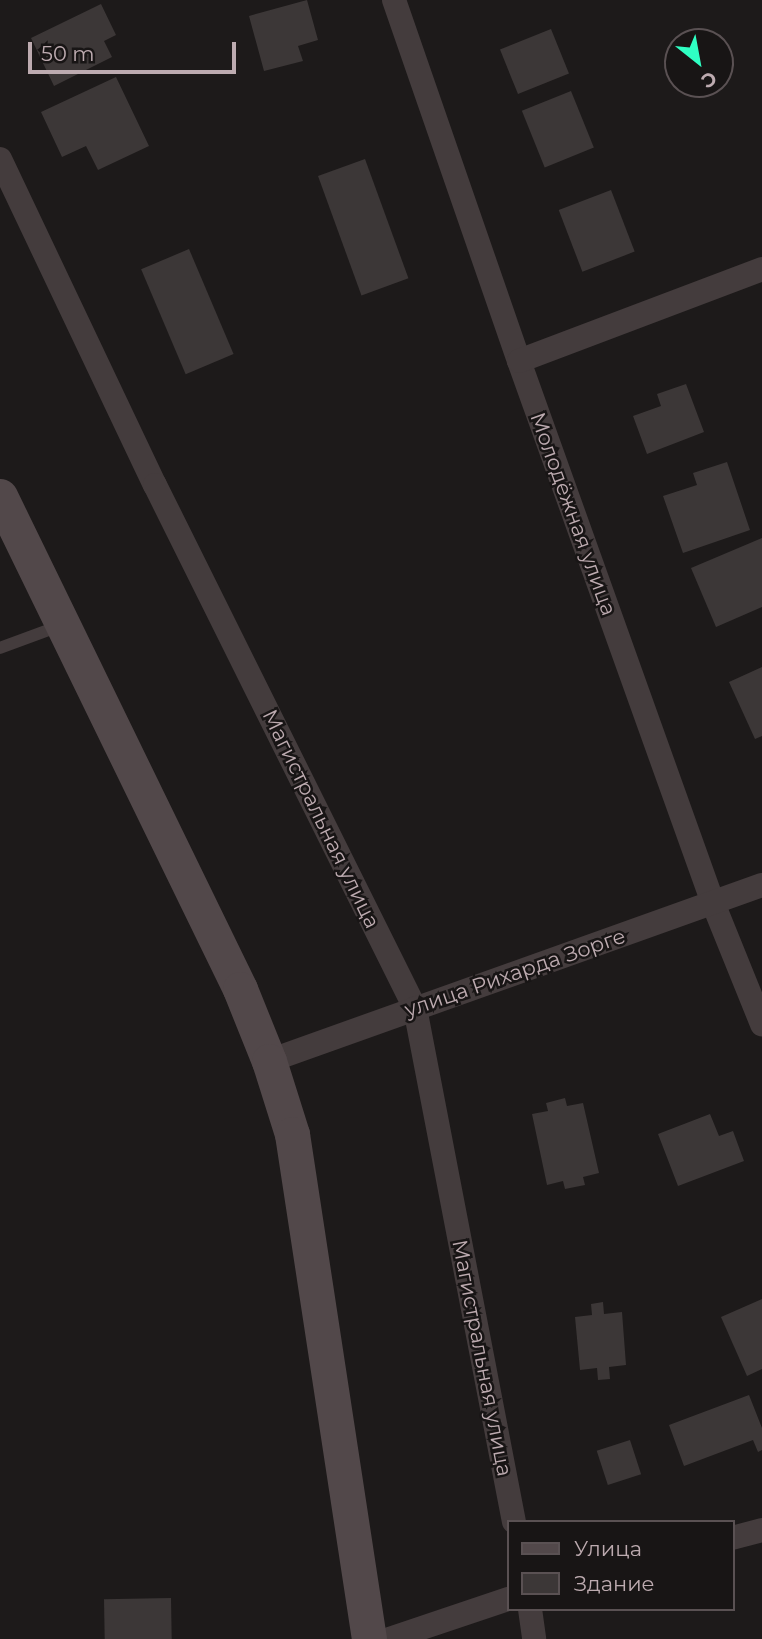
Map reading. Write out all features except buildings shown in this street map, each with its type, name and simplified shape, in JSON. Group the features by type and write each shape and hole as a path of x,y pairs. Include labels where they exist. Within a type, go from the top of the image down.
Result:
{"main road":[{"path":"0,496 240,989 269,1060 292,1134 369,1639"}],"street":[{"name":"Молодёжная улица","path":"394,0 519,361 713,903 762,1024"},
{"name":"Магистральная улица","path":"0,159 155,485 415,1008 514,1520"},
{"path":"519,361 762,269"},
{"name":"улица Рихарда Зорге","path":"269,1060 762,885"},
{"path":"734,1537 762,1530"},
{"path":"389,1639 506,1600"},
{"path":"530,1611 534,1639"}],"lane":[{"path":"0,648 63,625"}]}
